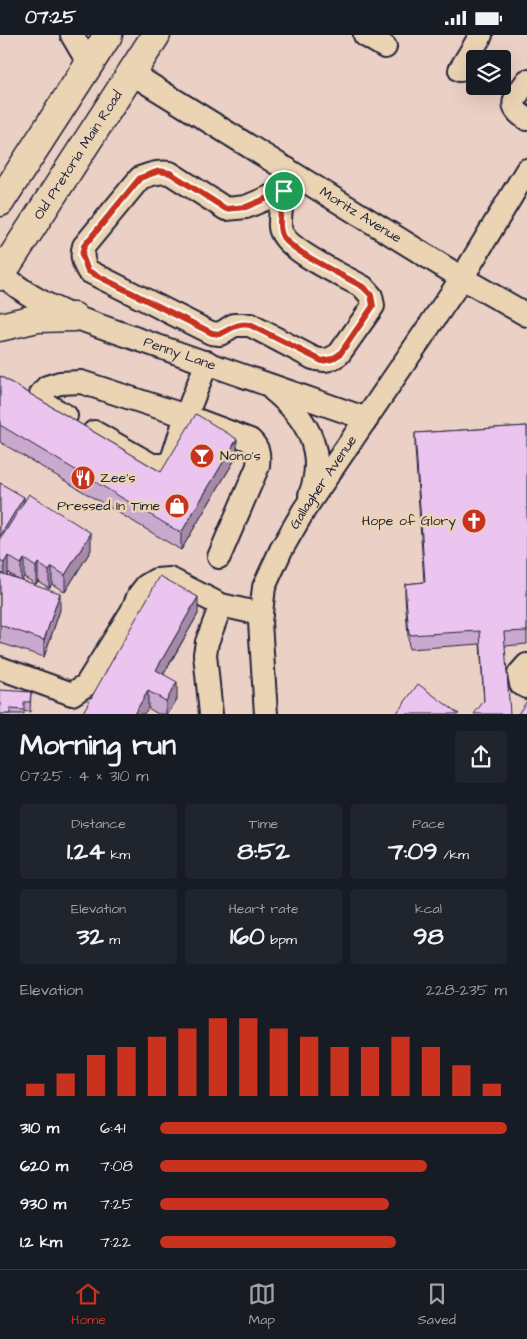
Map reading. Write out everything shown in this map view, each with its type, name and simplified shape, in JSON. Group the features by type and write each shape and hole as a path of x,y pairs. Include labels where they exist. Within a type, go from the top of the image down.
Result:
{"main road":[{"path":"3,195 108,35"},
{"name":"Old Pretoria Main Road","path":"0,274 156,35"},
{"path":"0,327 38,318 74,317"}],"street":[{"path":"72,35 89,64"},
{"path":"365,35 385,47"},
{"path":"460,70 482,35"},
{"name":"Moritz Avenue","path":"131,73 286,180 527,315"},
{"path":"527,81 515,99 514,105 518,113 527,119"},
{"name":"Gallagher Avenue","path":"266,714 260,650 261,614 264,587 280,550 304,510 462,278 527,169"},
{"path":"159,171 170,173 226,209 246,207 286,180 280,227 283,237 293,247 363,287 371,295 373,306 340,354 332,359 322,361 313,358 250,325 234,325 220,334 212,333 88,271 84,263 82,255 84,246 140,178 159,171"},
{"name":"Penny Lane","path":"0,274 37,301 74,317 367,419"},
{"path":"207,362 186,416 172,460 164,465 152,465 42,402 41,394 48,387 60,383 81,382 186,416 250,440 256,446 259,455 258,466 219,557"},
{"path":"260,381 292,407 310,433 316,457 314,484 304,510"},
{"path":"0,668 72,694 86,685 132,611 139,595 146,586 156,580 170,579 221,605 261,614"},
{"path":"211,714 205,654 207,642 221,605"},
{"path":"527,665 521,669 519,679 527,687"}],"building":[{"path":"0,376 161,472 196,414 237,439 181,533 0,425"},
{"name":"Hope of Glory","path":"527,426 527,631 504,632 510,714 474,714 484,701 480,631 409,635 405,584 425,582 415,433"},
{"path":"0,483 24,497 0,536"},
{"path":"29,494 91,533 65,575 52,567 49,571 38,563 36,567 24,559 21,564 8,556 4,563 0,561 0,540"},
{"path":"0,573 60,593 44,640 0,625"},
{"path":"160,576 198,597 156,670 177,682 166,701 148,691 134,714 82,714"},
{"path":"418,684 459,714 396,714"},
{"path":"0,690 31,692 30,702 24,702 24,710 10,709 10,714 0,714"},
{"path":"527,701 527,714 518,714"}],"place":[{"name":"Nono's","path":"202,456"},
{"name":"Zee's","path":"83,478"},
{"name":"Pressed In Time","path":"177,506"},
{"name":"Hope of Glory","path":"474,521"}],"route":[{"path":"159,171 170,173 226,209 246,207 284,191 280,227 283,237 293,247 363,287 371,295 373,306 340,354 332,359 322,361 313,358 250,325 234,325 220,334 212,333 88,271 84,263 82,255 84,246 140,178 159,171"}]}
